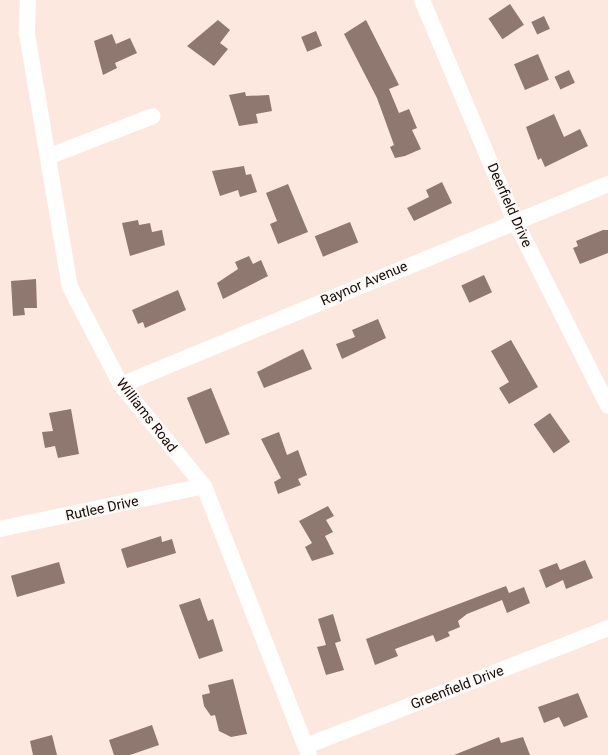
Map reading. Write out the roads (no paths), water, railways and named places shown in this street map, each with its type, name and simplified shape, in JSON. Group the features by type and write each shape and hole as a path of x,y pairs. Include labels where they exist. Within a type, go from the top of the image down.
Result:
{"street":[{"name":"Williams Road","path":"28,0 27,34 50,156 70,287 121,385 204,486 307,750"},
{"name":"Deerfield Drive","path":"422,0 514,219 608,406"},
{"path":"50,156 153,116"},
{"name":"Raynor Avenue","path":"121,385 514,219 608,184"},
{"name":"Rutlee Drive","path":"0,529 204,486"},
{"name":"Greenfield Drive","path":"307,750 608,628"}]}
